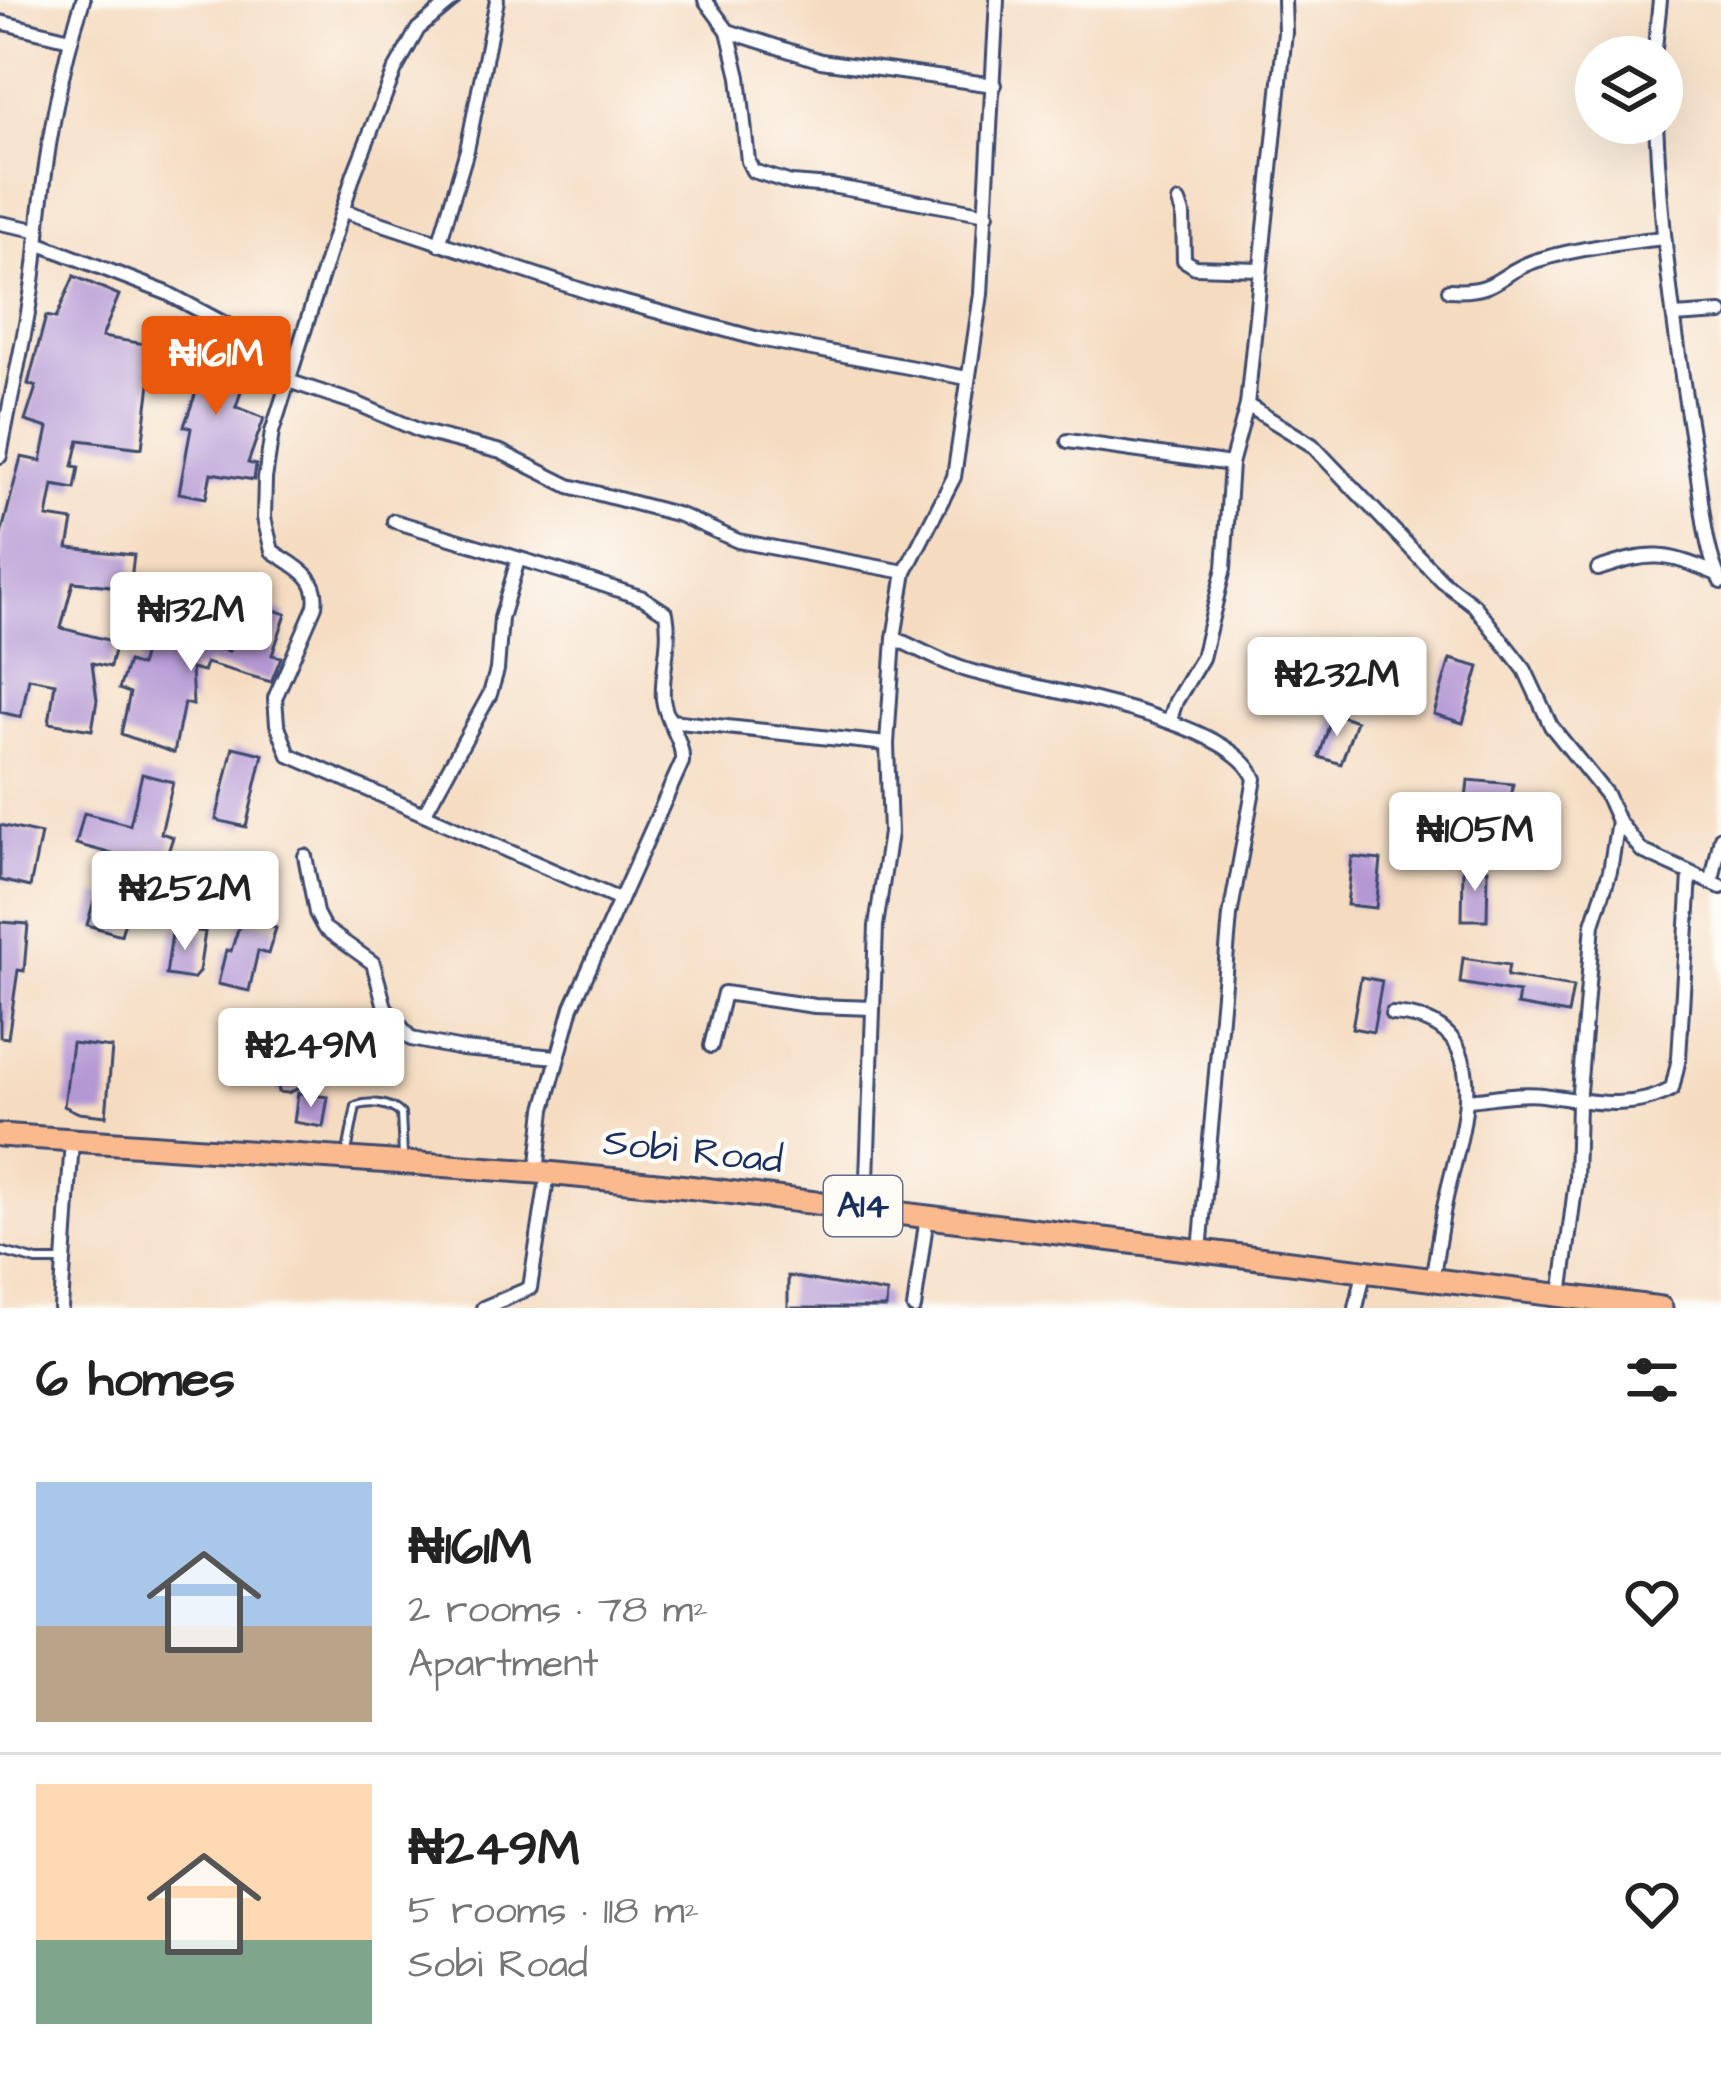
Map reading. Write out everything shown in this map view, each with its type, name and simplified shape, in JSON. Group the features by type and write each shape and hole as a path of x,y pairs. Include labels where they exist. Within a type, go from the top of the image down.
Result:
{"highway":[{"name":"Sobi Road","path":"0,1135 542,1172 866,1207 1559,1302 1661,1308"}],"street":[{"path":"0,456 44,169 70,39 83,0"},
{"path":"453,0 418,28 395,70 354,174 272,432 264,518 272,551 309,575 318,592 275,698 277,724 289,755 620,900"},
{"path":"439,244 467,150 497,0"},
{"path":"705,0 728,31 753,172 791,183 987,214"},
{"path":"866,1207 876,926 890,833 887,744 894,638 904,572 954,477 981,294 998,0"},
{"path":"1170,719 1202,658 1224,568 1231,464 1246,405 1285,32 1284,0"},
{"path":"1656,36 1660,0"},
{"path":"0,22 70,39"},
{"path":"728,31 821,61 994,85"},
{"path":"1657,144 1674,316 1719,578"},
{"path":"1179,202 1184,260 1195,267 1259,269"},
{"path":"344,211 600,296 759,339 968,378"},
{"path":"0,224 212,314 292,360"},
{"path":"1449,290 1487,289 1529,262 1555,255 1663,238"},
{"path":"1674,316 1721,314"},
{"path":"288,382 358,404 420,431 501,452 569,486 680,515 738,541 904,572"},
{"path":"1246,405 1312,445 1442,581 1474,605 1526,670 1551,725 1606,794 1618,821 1642,850 1716,884 1721,837"},
{"path":"1069,441 1231,464"},
{"path":"394,521 643,598 666,613 669,642 663,695 683,751 658,823 572,1007 557,1057 544,1109 530,1288 483,1308"},
{"path":"1598,569 1646,554 1694,564 1719,578"},
{"path":"424,814 490,694 501,618 518,560"},
{"path":"894,638 965,670 1170,719 1249,764 1255,779 1230,916 1200,1252"},
{"path":"670,721 887,744"},
{"path":"1559,1302 1576,1181 1593,924 1610,872 1618,821"},
{"path":"305,856 316,913 324,928 373,962 385,1007 411,1039 462,1049 557,1057"},
{"path":"1467,1100 1542,1095 1578,1104 1652,1100 1672,1089 1679,1058 1690,875"},
{"path":"711,1046 724,993 815,1006 873,1008"},
{"path":"1392,1014 1426,1020 1453,1040 1465,1074 1467,1100 1459,1158 1447,1194 1432,1281"},
{"path":"59,1139 61,1308"},
{"path":"914,1308 927,1215"},
{"path":"1356,1308 1364,1273"}],"lane":[{"path":"345,1160 356,1106 365,1103 394,1107 401,1114 404,1164"},
{"path":"0,1251 37,1262 62,1261"}],"building":[{"path":"74,276 119,295 102,337 152,345 157,376 151,375 142,448 79,440 73,466 79,467 75,489 53,485 47,517 73,521 68,548 134,555 130,588 73,582 61,628 116,642 110,667 92,663 97,700 92,730 49,723 55,683 29,678 21,717 0,712 0,539 21,457 41,461 48,428 25,421 36,387 28,384 46,316 56,318"},
{"path":"183,326 206,334 196,363 224,351 246,358 249,366 236,407 264,418 248,463 256,465 254,480 211,473 206,498 179,493 191,428 184,426 204,370 172,359"},
{"path":"251,602 286,614 272,655 281,657 271,682 206,663 203,672 191,669 193,705 184,703 174,753 121,734 130,693 119,689 128,662 140,666 151,628 229,651"},
{"path":"1450,659 1479,667 1463,723 1434,714"},
{"path":"1333,713 1356,721 1341,764 1319,757"},
{"path":"233,747 263,754 246,827 216,820"},
{"path":"142,774 173,782 161,833 173,837 163,868 76,844 84,813 130,825"},
{"path":"1468,780 1513,784 1508,825 1536,831 1530,857 1489,848 1497,812 1465,808"},
{"path":"1432,797 1460,799 1456,851 1428,849"},
{"path":"0,825 41,834 30,887 0,880"},
{"path":"1352,857 1381,860 1376,908 1347,905"},
{"path":"1463,869 1488,869 1487,920 1462,920"},
{"path":"96,894 130,904 121,935 87,925"},
{"path":"242,917 276,928 268,954 258,951 249,991 218,984 226,950 231,951"},
{"path":"0,922 28,924 24,971 18,970 8,1038 0,1037"},
{"path":"173,927 205,932 199,972 193,979 166,975"},
{"path":"1463,958 1509,965 1507,976 1573,987 1568,1014 1517,1005 1519,993 1460,983"},
{"path":"1361,977 1382,981 1373,1032 1352,1028"},
{"path":"72,1043 112,1048 106,1116 64,1106"},
{"path":"267,1056 329,1064 328,1076 288,1093 278,1092 279,1087 263,1085"},
{"path":"298,1093 328,1097 323,1127 294,1122"},
{"path":"788,1276 887,1293 886,1308 788,1308"}]}
